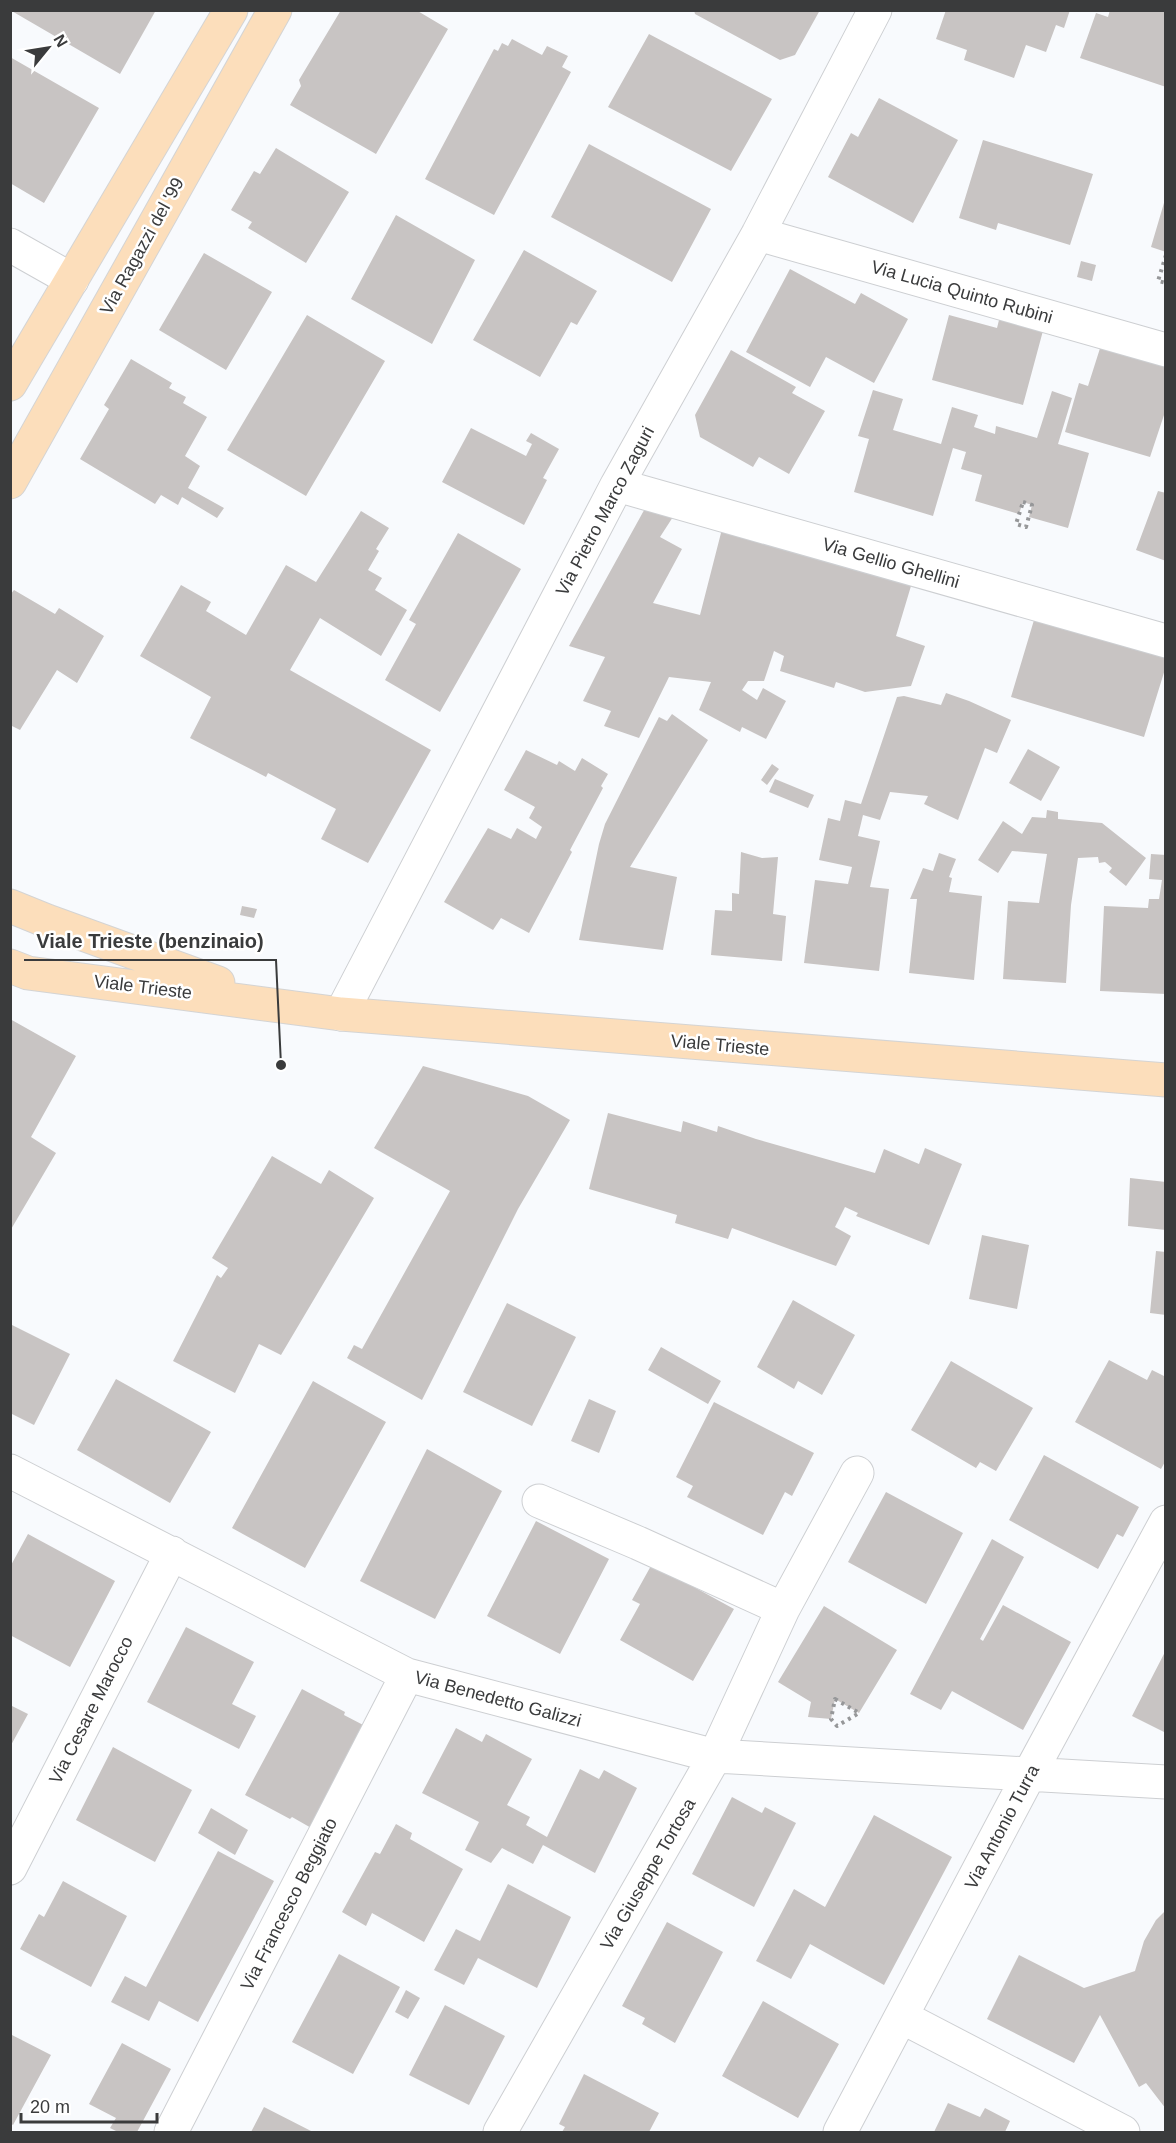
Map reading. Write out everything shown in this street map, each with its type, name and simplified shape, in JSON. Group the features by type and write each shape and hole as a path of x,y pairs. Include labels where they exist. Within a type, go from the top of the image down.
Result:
{"main road":[{"path":"10,384 231,10"},
{"name":"Via Ragazzi del '99","path":"10,482 275,10"},
{"name":"Viale Trieste","path":"10,906 276,1004"},
{"name":"Viale Trieste","path":"10,966 28,973 341,1014 1166,1080"}],"street":[{"name":"Via Pietro Marco Zaguri","path":"341,1014 617,485 758,234 875,10"},
{"name":"Via Lucia Quinto Rubini","path":"758,234 1166,350"},
{"path":"10,245 72,280"},
{"name":"Via Gellio Ghellini","path":"617,485 1166,641"},
{"name":"Via Benedetto Galizzi","path":"10,1472 172,1553 407,1676 715,1756 1166,1782"},
{"name":"Via Giuseppe Tortosa","path":"500,2133 715,1756 783,1609 857,1473"},
{"path":"539,1501 783,1609"},
{"name":"Via Antonio Turra","path":"840,2133 1030,1773 1166,1522"},
{"name":"Via Cesare Marocco","path":"10,1868 172,1553"},
{"name":"Via Francesco Beggiato","path":"171,2133 407,1676"},
{"path":"902,2017 1123,2133"}],"path":[{"path":"1166,255 1158,281 1166,283"},
{"path":"1023,502 1032,505 1026,527 1016,524 1023,502"},
{"path":"835,1699 859,1713 837,1726 831,1719 835,1699"}],"building":[{"path":"10,10 156,10 120,74"},
{"path":"341,10 416,10 448,29 376,154 290,105 301,86 299,80"},
{"path":"694,10 820,10 795,55 780,60 695,14"},
{"path":"946,10 1070,10 1064,28 1056,25 1046,52 1026,45 1014,78 964,60 967,50 936,39"},
{"path":"1110,10 1166,10 1166,87 1080,58 1096,13 1108,17"},
{"path":"649,34 772,99 731,171 608,107"},
{"path":"512,39 542,55 547,46 568,56 562,67 571,72 494,215 425,179 494,49 498,51 502,43 508,46"},
{"path":"10,57 99,108 44,203 10,183"},
{"path":"879,98 958,140 913,223 828,177 851,133 858,137"},
{"path":"983,140 1093,174 1070,245 998,223 996,230 959,218"},
{"path":"589,144 711,209 672,282 551,217"},
{"path":"276,148 349,192 306,263 248,228 252,222 231,210 254,171 260,174"},
{"path":"1166,196 1166,252 1151,247"},
{"path":"396,215 475,260 432,344 351,299"},
{"path":"524,250 597,291 577,325 571,322 540,377 473,340"},
{"path":"204,253 272,292 226,370 159,330"},
{"path":"1081,261 1096,265 1092,281 1077,277"},
{"path":"790,269 855,304 861,293 908,319 874,383 826,357 810,387 746,352"},
{"path":"307,315 385,361 306,496 227,450"},
{"path":"949,315 997,328 1000,316 1044,327 1023,405 932,380"},
{"path":"1102,342 1166,363 1166,409 1150,457 1065,432 1079,383 1088,386"},
{"path":"731,350 796,387 792,393 825,411 789,474 759,457 753,467 700,437 695,415"},
{"path":"131,359 172,383 169,388 186,397 183,403 207,417 185,456 200,466 188,488 224,508 217,518 182,497 178,505 161,495 155,504 80,459 109,409 104,405"},
{"path":"873,390 903,399 893,430 941,444 952,407 978,415 974,427 995,434 996,426 1037,438 1052,391 1072,398 1058,444 1089,453 1068,528 1029,517 1032,505 1023,502 1019,514 975,501 982,475 961,469 966,452 953,448 933,516 854,492 869,439 858,436"},
{"path":"471,428 526,456 532,444 526,441 531,433 559,449 543,478 547,480 524,525 442,482"},
{"path":"1158,491 1166,493 1166,561 1136,550"},
{"path":"653,494 682,503 660,537 682,549 653,603 700,615 722,529 911,586 896,636 925,646 911,686 865,692 836,682 834,688 780,671 784,656 774,651 764,681 748,681 742,690 757,700 763,688 786,701 766,739 742,727 740,732 699,710 711,682 669,677 639,738 604,726 611,711 583,701 605,657 569,646"},
{"path":"361,511 389,528 376,549 379,551 368,570 382,578 375,590 407,610 381,656 320,618 290,670 431,750 368,863 321,839 336,809 268,773 266,777 190,738 211,697 140,656 181,585 211,602 206,611 246,635 286,565 316,582"},
{"path":"458,533 521,569 440,712 385,680 416,624 409,620"},
{"path":"14,590 55,614 59,608 104,636 77,683 57,670 20,730 10,725 10,595"},
{"path":"1034,620 1166,658 1166,666 1144,737 1011,697"},
{"path":"946,693 1011,720 997,753 985,748 958,820 924,804 928,796 890,792 880,820 863,815 858,836 880,841 870,887 889,889 879,971 804,963 815,880 848,884 852,867 819,860 828,818 840,821 845,800 861,804 897,697 904,696 941,705"},
{"path":"672,714 708,740 630,867 677,877 663,950 579,940 605,824 659,717 667,721"},
{"path":"1028,749 1060,767 1041,801 1009,783"},
{"path":"526,750 557,765 559,761 575,771 582,758 608,774 570,850 572,852 529,933 501,918 493,930 444,902 488,828 511,839 517,828 536,839 542,827 529,818 535,807 504,790"},
{"path":"772,764 779,769 767,785 761,780"},
{"path":"775,779 814,795 808,808 769,792"},
{"path":"1047,810 1058,812 1058,819 1102,823 1146,858 1126,886 1109,872 1112,868 1105,862 1099,863 1098,857 1078,858 1071,905 1066,983 1003,979 1008,901 1039,903 1047,854 1012,851 998,873 978,860 1003,821 1022,834 1032,817 1046,818"},
{"path":"741,852 762,858 778,857 773,914 786,916 782,961 711,955 715,910 732,911 732,893 739,894"},
{"path":"939,853 956,859 949,877 952,878 949,892 982,896 974,980 909,973 917,899 910,899 923,868 933,871"},
{"path":"1151,854 1166,855 1166,994 1100,991 1104,906 1148,908 1149,899 1159,899 1162,880 1149,879"},
{"path":"242,906 257,909 254,918 240,915"},
{"path":"10,1019 76,1056 31,1137 56,1153 10,1231"},
{"path":"423,1066 528,1096 570,1120 518,1209 422,1400 347,1358 354,1345 362,1349 450,1191 374,1148"},
{"path":"608,1113 681,1132 683,1121 717,1132 718,1126 875,1173 884,1149 919,1164 925,1148 962,1164 929,1245 856,1216 858,1213 845,1207 835,1227 851,1236 836,1266 732,1228 728,1239 675,1223 677,1215 589,1189"},
{"path":"272,1156 321,1184 329,1170 374,1198 281,1355 259,1344 235,1393 173,1361 217,1275 221,1278 228,1268 212,1258"},
{"path":"1130,1178 1166,1182 1166,1230 1128,1226"},
{"path":"982,1235 1029,1245 1017,1309 969,1299"},
{"path":"1156,1251 1166,1252 1166,1315 1150,1313"},
{"path":"793,1300 855,1335 822,1395 798,1381 794,1389 757,1367"},
{"path":"507,1303 576,1337 532,1426 463,1392"},
{"path":"10,1324 70,1354 34,1425 10,1413"},
{"path":"661,1347 721,1381 708,1404 648,1370"},
{"path":"1109,1360 1147,1380 1152,1370 1166,1377 1166,1460 1161,1469 1075,1422"},
{"path":"951,1361 1033,1408 996,1471 980,1462 976,1468 911,1430"},
{"path":"116,1379 211,1432 170,1503 77,1450"},
{"path":"313,1381 386,1422 305,1568 232,1528"},
{"path":"589,1399 616,1411 599,1453 571,1441"},
{"path":"714,1402 814,1453 792,1496 785,1492 763,1535 687,1497 693,1486 676,1477"},
{"path":"427,1449 502,1491 435,1619 360,1581"},
{"path":"1044,1455 1139,1507 1123,1537 1117,1534 1098,1569 1009,1520"},
{"path":"886,1492 963,1533 926,1604 848,1562"},
{"path":"536,1521 609,1559 560,1654 487,1616"},
{"path":"28,1534 115,1581 70,1667 10,1635 10,1567"},
{"path":"992,1539 1024,1557 980,1639 983,1641 1003,1605 1071,1642 1023,1730 952,1691 941,1710 910,1694"},
{"path":"652,1564 734,1609 693,1681 620,1640 640,1604 632,1600"},
{"path":"824,1606 897,1650 859,1713 835,1699 831,1719 808,1717 811,1702 778,1682"},
{"path":"186,1627 254,1662 232,1704 256,1716 239,1749 147,1702"},
{"path":"1166,1650 1166,1733 1132,1716"},
{"path":"302,1689 345,1712 344,1715 367,1727 313,1829 245,1795"},
{"path":"10,1705 28,1714 10,1747"},
{"path":"456,1728 482,1742 486,1734 532,1759 507,1805 530,1817 526,1825 547,1837 580,1769 599,1779 604,1770 637,1788 595,1873 543,1845 533,1864 502,1848 491,1863 465,1850 479,1822 422,1793"},
{"path":"113,1747 192,1790 155,1862 76,1820"},
{"path":"732,1797 762,1813 765,1807 796,1823 754,1907 692,1874"},
{"path":"211,1808 248,1830 235,1855 198,1833"},
{"path":"874,1815 952,1857 884,1985 810,1944 791,1979 756,1961 794,1889 825,1907"},
{"path":"396,1824 412,1833 410,1839 463,1869 424,1942 372,1913 366,1926 342,1912 375,1852 380,1854"},
{"path":"218,1851 274,1881 198,2022 159,2001 149,2021 111,2002 125,1976 146,1987"},
{"path":"63,1881 127,1916 91,1987 20,1949 39,1914 44,1917"},
{"path":"508,1884 571,1917 537,1988 478,1958 464,1985 434,1970 456,1929 480,1941"},
{"path":"1166,1910 1166,2109 1146,2083 1139,2087 1100,2015 1074,2063 987,2019 1019,1955 1084,1988 1135,1971 1144,1941 1156,1920"},
{"path":"667,1922 723,1952 675,2043 642,2024 645,2018 622,2006"},
{"path":"339,1954 400,1987 353,2074 292,2042"},
{"path":"406,1990 420,1998 408,2019 395,2012"},
{"path":"763,2001 839,2044 798,2118 722,2076"},
{"path":"445,2005 505,2036 469,2105 409,2075"},
{"path":"10,2034 51,2055 13,2125 10,2123"},
{"path":"122,2043 171,2069 137,2132 118,2132 110,2128 116,2118 89,2104"},
{"path":"584,2074 659,2113 649,2132 562,2132 565,2127 559,2124"},
{"path":"948,2103 980,2117 985,2108 1010,2121 1005,2132 934,2132"},
{"path":"264,2107 313,2132 251,2132"}],"place":[{"name":"Viale Trieste (benzinaio)","path":"281,1065"}]}
